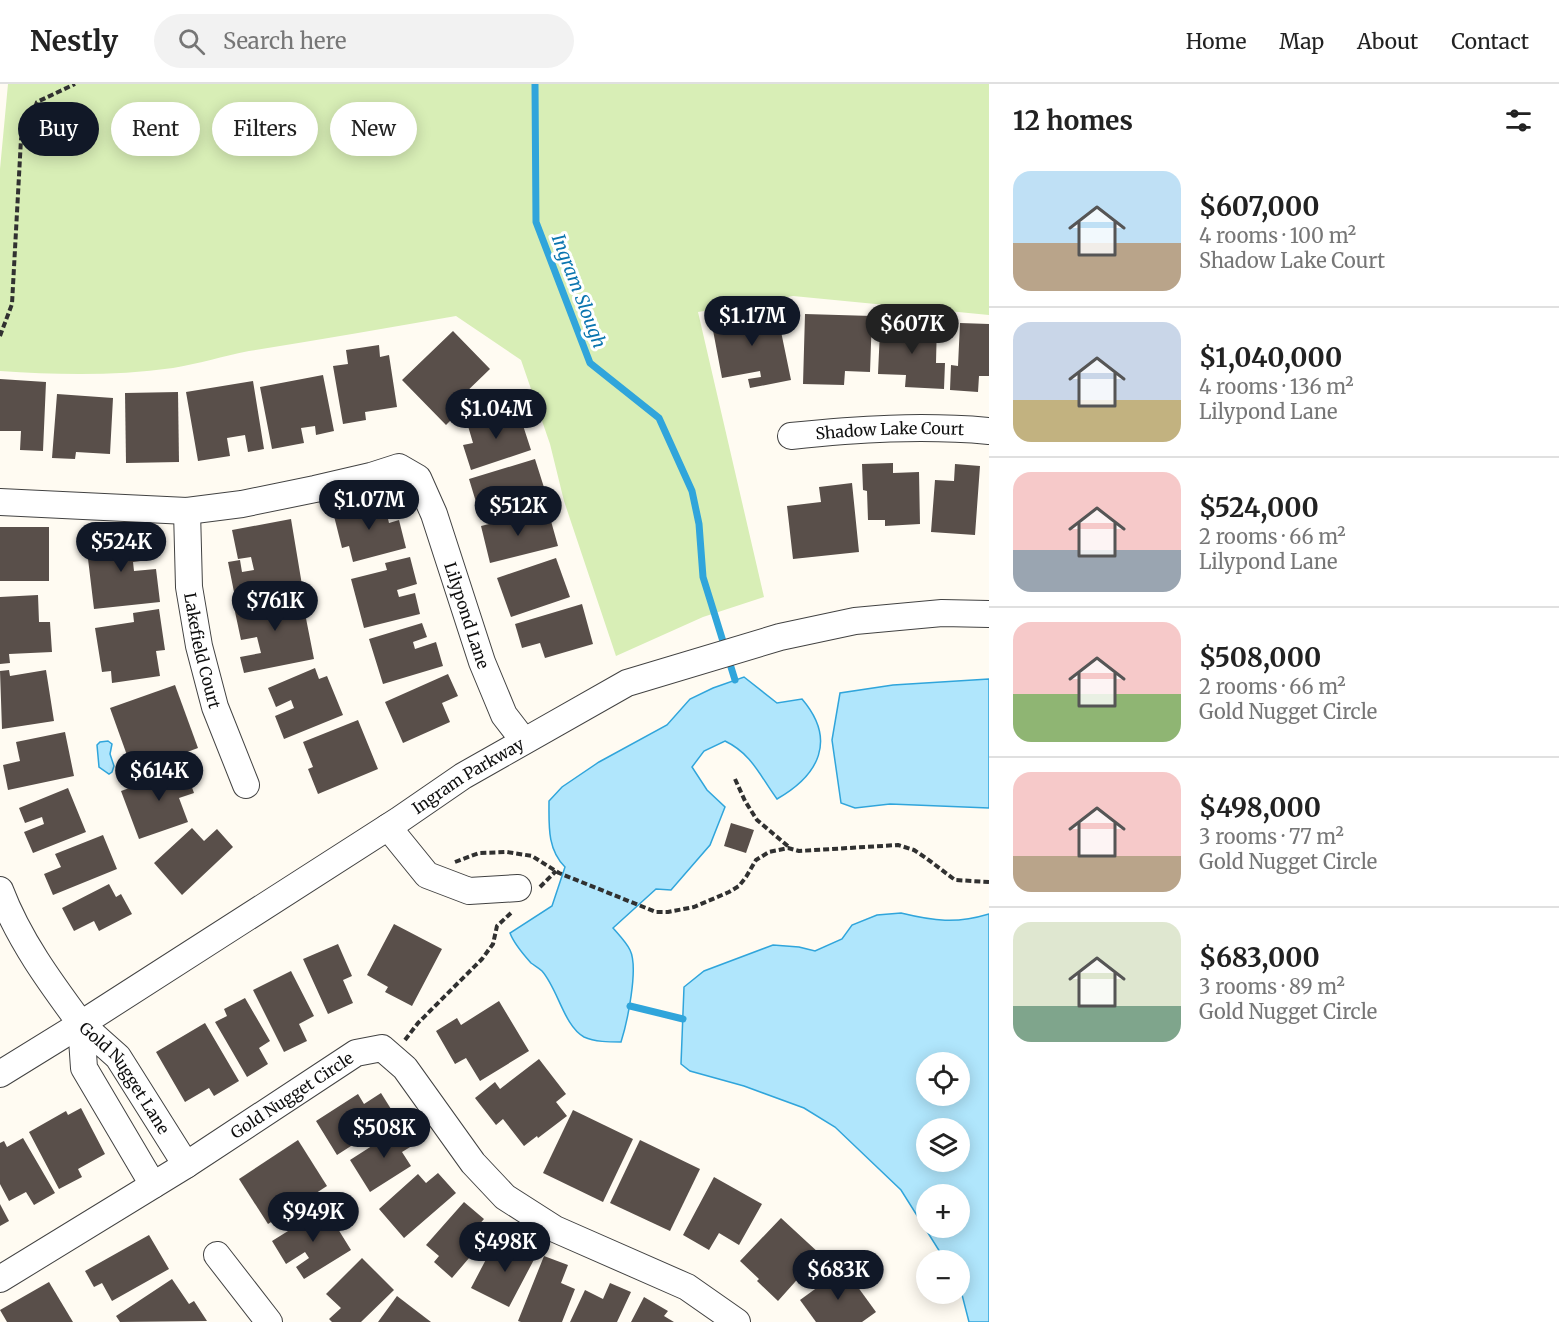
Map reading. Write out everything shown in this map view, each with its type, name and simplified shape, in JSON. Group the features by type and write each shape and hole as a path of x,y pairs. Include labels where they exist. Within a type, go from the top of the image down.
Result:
{"street":[{"name":"Shadow Lake Court","path":"791,436 851,429 901,427 989,430"},
{"name":"Lilypond Lane","path":"0,502 187,511 242,504 304,491 371,476 399,466 418,478 434,514 482,662 504,714 524,741"},
{"name":"Lakefield Court","path":"187,511 189,587 199,646 214,707 246,785"},
{"name":"Ingram Parkway","path":"0,1074 388,827 463,776 627,683 780,637 855,621 942,613 989,614"},
{"path":"388,827 427,875 469,891 525,895"},
{"path":"0,890 11,919 40,967 81,1024"},
{"name":"Gold Nugget Lane","path":"81,1024 118,1057 186,1165"},
{"name":"Gold Nugget Lane","path":"81,1024 84,1068 153,1185"},
{"name":"Gold Nugget Circle","path":"0,1278 186,1165 356,1053 382,1048 393,1057"},
{"path":"393,1057 405,1068 473,1163 505,1197 555,1229 687,1287 737,1322"},
{"path":"217,1255 269,1322"}],"path":[{"path":"0,336 12,304 21,139 37,102 75,84"},
{"path":"735,779 757,820 791,849"},
{"path":"453,863 479,853 507,852 532,856 558,872 656,912 683,911 718,898 739,886 756,860 775,850 810,851 898,845 914,850 955,880 989,882"},
{"path":"393,1057 418,1023 482,959 493,944 497,926 503,918 525,895 558,872"}],"green space":[{"path":"8,84 989,84 989,315 793,296 698,312 764,597 703,617 616,656 564,501 550,444 521,360 456,316 249,351 152,371 87,374 0,371 0,169"}],"water":[{"path":"744,677 777,703 802,699 813,714 819,729 821,742 813,768 804,779 777,799 755,766 734,746 725,741 704,751 692,767 707,790 725,807 710,845 671,890 656,889 613,928 630,950 633,969 629,1009 621,1042 597,1041 584,1037 571,1025 548,979 531,963 510,933 552,906 565,867 552,845 549,828 549,801 562,787 599,762 667,725 690,699"},
{"path":"989,679 989,808 890,804 855,808 841,803 832,740 840,693 893,685"},
{"path":"108,741 112,744 110,754 114,766 109,774 99,767 97,745"},
{"path":"901,913 924,918 955,920 989,914 989,1322 969,1322 964,1304 970,1304 970,1250 939,1250 931,1238 970,1238 970,1184 916,1184 916,1214 901,1190 835,1127 804,1108 744,1086 690,1071 681,1064 684,987 704,971 773,945 815,951 842,939 852,925 877,915"}],"building":[{"path":"755,307 757,316 777,312 791,380 750,388 748,379 761,377 760,371 722,378 712,325 731,321 728,312"},
{"path":"805,314 872,316 870,372 845,371 844,385 803,384"},
{"path":"907,320 937,321 936,363 945,363 944,389 905,387 906,375 878,374 880,330 907,330"},
{"path":"960,323 989,324 989,376 979,376 978,392 950,390 951,365 958,366"},
{"path":"453,331 490,369 461,397 467,404 446,425 402,380"},
{"path":"379,345 380,357 389,355 397,407 365,412 366,420 343,424 333,366 348,364 346,350"},
{"path":"323,375 334,431 316,435 315,426 301,428 304,443 272,449 260,387"},
{"path":"0,379 46,382 43,451 20,450 21,431 0,431"},
{"path":"253,381 264,449 248,452 245,435 227,438 230,456 198,461 186,392"},
{"path":"178,392 179,462 126,463 125,393"},
{"path":"57,394 113,398 110,454 76,452 75,459 52,458"},
{"path":"518,410 531,450 471,470 463,445 473,443 468,426"},
{"path":"535,459 548,500 497,515 492,497 476,502 469,479"},
{"path":"893,463 893,473 919,472 920,524 885,526 885,520 868,520 867,491 863,490 862,464"},
{"path":"955,464 980,466 975,535 931,532 935,480 954,481"},
{"path":"852,483 859,552 793,559 787,506 821,502 819,487"},
{"path":"383,498 389,523 399,520 406,548 353,562 349,546 342,548 333,512"},
{"path":"542,511 545,522 551,521 558,546 490,563 481,526"},
{"path":"291,519 302,585 235,597 228,562 240,560 242,572 254,570 251,557 238,559 232,530"},
{"path":"0,527 49,527 49,581 0,581"},
{"path":"145,536 148,560 133,562 134,571 156,569 160,602 94,609 86,542"},
{"path":"410,557 417,584 397,590 399,597 415,593 420,614 364,628 351,579 387,570 385,563"},
{"path":"556,558 570,597 511,617 497,578"},
{"path":"301,593 314,659 244,673 240,657 261,653 257,637 241,640 234,607"},
{"path":"38,595 39,622 50,622 52,652 9,654 10,663 0,664 0,597"},
{"path":"582,604 593,644 545,658 540,643 522,648 515,624"},
{"path":"159,609 165,650 156,651 160,676 112,683 111,671 102,672 95,628 134,622 133,613"},
{"path":"422,623 427,637 413,642 415,649 436,642 443,666 383,684 369,639"},
{"path":"315,668 319,679 327,676 343,715 284,739 275,716 294,708 291,700 276,707 268,688"},
{"path":"9,670 10,676 46,670 54,721 2,729 0,671"},
{"path":"448,674 458,696 442,703 450,722 403,743 385,702"},
{"path":"175,685 198,748 133,772 110,708"},
{"path":"358,720 378,769 318,794 308,769 313,767 303,742"},
{"path":"65,732 74,776 8,790 3,765 20,761 16,742"},
{"path":"183,762 194,793 179,798 188,822 139,839 121,791 163,776 160,770"},
{"path":"68,788 86,832 33,853 24,832 44,824 42,817 25,823 19,808"},
{"path":"731,823 754,830 746,853 724,846"},
{"path":"192,828 204,841 217,829 233,847 182,895 154,863"},
{"path":"103,835 117,869 53,895 44,874 61,867 55,854"},
{"path":"109,884 116,897 121,894 132,914 99,931 94,921 74,931 62,908"},
{"path":"394,924 442,949 412,1006 385,992 388,987 367,975"},
{"path":"338,944 352,976 343,980 353,1003 328,1014 303,959"},
{"path":"291,971 314,1016 299,1024 307,1041 284,1052 253,990"},
{"path":"245,998 270,1041 259,1048 268,1064 247,1077 215,1022 227,1016 224,1009"},
{"path":"499,1001 529,1051 480,1081 466,1058 455,1064 436,1031 457,1018 461,1025"},
{"path":"205,1023 239,1081 214,1096 209,1088 185,1102 156,1052"},
{"path":"539,1059 566,1094 556,1102 567,1116 524,1146 503,1119 496,1125 475,1098 495,1082 500,1089"},
{"path":"381,1093 396,1117 337,1155 316,1121 358,1094 364,1104"},
{"path":"81,1108 105,1154 78,1169 82,1177 59,1189 29,1132 66,1111 68,1115"},
{"path":"573,1110 633,1139 603,1202 543,1173"},
{"path":"403,1126 415,1144 402,1152 411,1166 370,1192 350,1160"},
{"path":"23,1138 55,1193 34,1205 26,1192 9,1201 0,1184 0,1143 4,1141 7,1147"},
{"path":"298,1140 327,1186 268,1224 239,1179"},
{"path":"640,1140 700,1169 670,1231 610,1203"},
{"path":"438,1173 456,1193 404,1238 379,1209 418,1174 426,1183"},
{"path":"714,1177 762,1204 739,1245 719,1233 709,1250 683,1235"},
{"path":"464,1202 484,1219 470,1235 481,1244 452,1278 434,1262 439,1256 426,1245"},
{"path":"0,1204 9,1221 0,1226"},
{"path":"325,1208 351,1250 304,1279 296,1267 309,1258 305,1252 286,1264 272,1241"},
{"path":"781,1218 820,1254 778,1301 740,1261"},
{"path":"149,1235 169,1269 112,1301 102,1283 94,1287 85,1271"},
{"path":"516,1241 538,1252 509,1307 471,1288 492,1248 508,1257"},
{"path":"544,1256 568,1265 561,1283 575,1289 562,1322 518,1321"},
{"path":"362,1258 394,1290 361,1322 332,1322 329,1319 341,1308 326,1294"},
{"path":"844,1268 876,1312 862,1322 816,1322 800,1300"},
{"path":"172,1279 189,1304 194,1301 207,1321 120,1322 116,1316"},
{"path":"49,1282 73,1322 7,1322 0,1310"},
{"path":"610,1283 631,1292 617,1322 570,1322 585,1290 603,1299"},
{"path":"397,1296 431,1322 378,1322"},
{"path":"644,1297 668,1311 664,1316 674,1322 631,1322"}],"waterway":[{"name":"Ingram Slough","path":"535,84 536,222 590,363 659,418 692,491 699,524 703,577 735,680"},
{"path":"630,1006 683,1019"}]}
